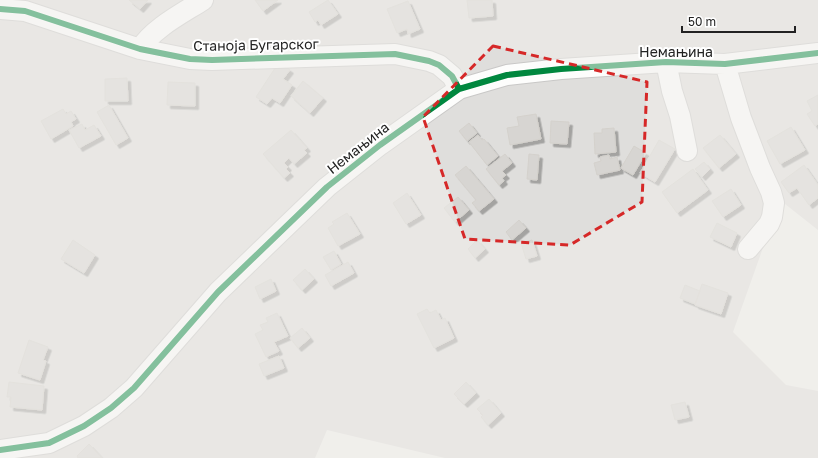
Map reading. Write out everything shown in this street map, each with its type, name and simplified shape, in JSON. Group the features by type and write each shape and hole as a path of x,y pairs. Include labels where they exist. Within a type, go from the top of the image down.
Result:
{"street":[{"path":"140,49 145,41 159,29 203,0"},
{"name":"Станоја Бугарског","path":"0,9 28,6 140,49 190,59 212,60 394,54 429,61 439,65 452,76 459,89"},
{"name":"Немањина","path":"0,450 49,443 84,426 111,408 134,388 218,292 327,187 380,145 459,89 507,76 561,69 666,62 725,64 818,53"},
{"path":"666,62 672,91 680,116 687,151"},
{"path":"725,64 741,118 774,203 772,217 769,224 748,249"}],"highlighted area":[{"path":"493,46 647,82 642,202 570,245 465,239 423,117"}],"shaded area":[{"path":"0,0 818,0 818,230 780,200 733,332 786,385 818,391 818,458 445,458 327,430 315,458 0,458"}],"building":[{"path":"129,0 148,0 140,9"},
{"path":"255,0 278,0 263,11"},
{"path":"328,0 338,14 321,25 318,20 315,22 309,12"},
{"path":"467,0 492,0 493,16 469,18"},
{"path":"408,1 420,29 408,34 407,29 397,33 387,9"},
{"path":"279,62 290,70 283,79 292,85 280,103 272,98 267,104 256,97"},
{"path":"127,78 128,101 105,101 105,79"},
{"path":"303,81 323,98 310,113 291,96"},
{"path":"168,82 195,83 195,106 167,105"},
{"path":"818,95 818,124 815,126 807,114 812,111 807,101"},
{"path":"109,105 128,138 116,145 97,112"},
{"path":"63,109 66,114 71,111 76,119 71,122 73,126 51,139 41,121"},
{"path":"536,114 541,139 510,145 507,128 519,126 517,117"},
{"path":"551,121 569,122 567,144 550,143"},
{"path":"469,123 477,133 467,141 459,131"},
{"path":"82,124 85,130 94,125 101,136 79,148 69,130"},
{"path":"791,127 805,150 780,164 767,141"},
{"path":"614,128 616,152 595,154 594,133 602,133 602,129"},
{"path":"291,130 307,148 304,150 307,153 294,164 289,158 284,163 288,167 286,169 290,173 284,178 263,154"},
{"path":"478,135 482,140 484,139 498,156 487,165 469,142"},
{"path":"720,135 736,154 719,168 703,148"},
{"path":"659,140 675,149 655,182 640,173"},
{"path":"634,146 646,153 633,175 621,168"},
{"path":"505,154 512,163 502,171 506,175 502,178 504,181 499,185 486,169"},
{"path":"529,154 539,155 537,180 527,179"},
{"path":"609,155 610,159 617,157 620,170 597,175 594,163 601,161 600,157"},
{"path":"704,162 710,169 702,177 695,169"},
{"path":"804,165 818,185 818,198 809,205 797,188 789,193 781,182"},
{"path":"466,166 494,199 479,211 472,203 476,200 455,175"},
{"path":"693,169 708,190 677,213 662,192"},
{"path":"731,189 741,205 723,217 712,201"},
{"path":"407,193 421,215 406,224 393,203"},
{"path":"458,197 469,210 455,222 444,208"},
{"path":"347,213 360,234 338,246 328,228 334,224 332,222"},
{"path":"519,220 526,228 512,240 506,232"},
{"path":"717,223 737,233 731,247 710,237"},
{"path":"73,240 95,255 84,273 61,259"},
{"path":"477,240 485,249 475,258 468,249"},
{"path":"532,240 537,256 526,259 521,243"},
{"path":"334,251 341,264 331,270 323,257"},
{"path":"348,262 354,273 331,286 325,275"},
{"path":"305,269 314,279 302,290 293,280"},
{"path":"271,279 276,291 260,299 255,287"},
{"path":"702,284 728,293 721,314 695,305"},
{"path":"685,285 700,291 695,304 680,298"},
{"path":"427,309 430,313 436,310 441,320 445,318 454,338 434,348 417,314"},
{"path":"277,313 288,336 274,342 279,351 266,357 255,334 263,330 260,325 268,322 266,318"},
{"path":"302,328 310,338 298,348 290,338"},
{"path":"29,340 48,347 43,360 46,361 40,380 18,373"},
{"path":"279,356 284,368 264,376 259,364"},
{"path":"9,382 44,386 42,410 10,407 11,397 7,397"},
{"path":"466,382 476,393 464,404 454,394"},
{"path":"489,399 501,413 488,425 481,417 483,415 477,409"},
{"path":"685,402 689,417 675,420 671,405"},
{"path":"89,444 102,458 78,458 77,456"}],"cycle path":[{"path":"0,9 25,11 140,49 190,59 212,60 395,54 429,61 439,65 452,76 459,89"},
{"path":"0,450 49,443 84,426 111,408 134,388 218,292 327,187 380,145 459,89 507,75 561,69 666,62 725,64 818,53"}]}
